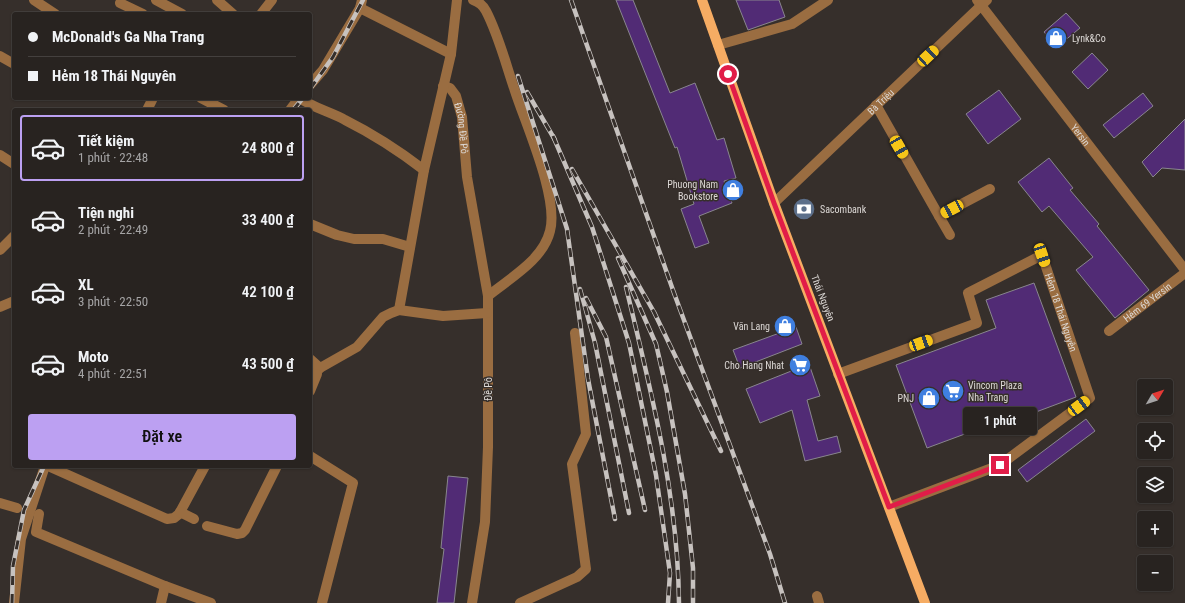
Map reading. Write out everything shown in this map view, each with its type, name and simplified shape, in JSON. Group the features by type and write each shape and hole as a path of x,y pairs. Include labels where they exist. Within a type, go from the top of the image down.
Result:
{"main road":[{"name":"Thái Nguyên","path":"702,0 774,203 925,603"}],"street":[{"path":"34,0 52,12"},
{"path":"156,0 178,12"},
{"path":"217,0 231,12"},
{"path":"263,12 272,0"},
{"path":"399,310 424,170 451,54 457,0"},
{"path":"472,0 479,2 486,10 498,41 541,167 551,212 550,230 546,244 537,256 488,296"},
{"path":"718,45 792,24 828,0"},
{"name":"Bà Triệu","path":"774,203 982,2"},
{"name":"Yersin","path":"982,2 1185,270"},
{"path":"120,3 139,12"},
{"path":"312,83 323,70 361,4 451,54"},
{"path":"0,56 12,63"},
{"name":"Đường Đề Pô","path":"444,86 450,88 456,96 460,108 467,177"},
{"path":"205,100 220,108"},
{"path":"293,108 302,102 333,114 376,135 424,170"},
{"path":"876,105 950,235"},
{"path":"0,155 12,163"},
{"name":"Đề Pô","path":"467,177 488,296 488,447 485,522 472,603"},
{"path":"939,216 990,188"},
{"path":"312,225 337,235 354,239 383,239 410,247"},
{"path":"0,250 12,238"},
{"name":"Hẻm 18 Thái Nguyên","path":"838,374 977,323 968,293 1042,255 1090,398 1000,465 889,507"},
{"name":"Hẻm 69 Yersin","path":"1109,331 1185,270"},
{"path":"0,307 12,302"},
{"path":"312,382 315,369 357,347 383,317 399,310 443,316 487,313"},
{"path":"520,603 577,577 586,569 572,464 586,434 575,333"},
{"path":"312,457 354,482 322,603"},
{"path":"14,603 21,539 46,468"},
{"path":"52,468 168,519 174,518 180,512 204,468"},
{"path":"207,526 237,534 242,533 245,530 276,468"},
{"path":"0,503 17,508"},
{"path":"180,512 194,519"},
{"path":"39,514 36,532 165,586 211,603"},
{"path":"161,603 165,586"}],"building":[{"path":"616,0 633,0 670,93 695,83 717,140 724,138 736,178 724,181 732,203 699,216 709,243 695,248 681,209 694,204 677,147 675,148"},
{"path":"736,0 779,0 785,17 748,30"},
{"path":"1066,13 1080,28 1057,47 1044,32"},
{"path":"1092,53 1108,70 1088,89 1072,72"},
{"path":"999,90 1021,119 988,144 966,114"},
{"path":"1143,93 1153,106 1114,138 1103,125"},
{"path":"1185,119 1185,170 1162,168 1153,177 1142,162"},
{"path":"1049,158 1073,188 1070,190 1099,224 1097,226 1149,290 1115,318 1076,270 1093,257 1049,206 1042,212 1018,182"},
{"path":"1034,283 1076,397 1028,415 1027,411 927,448 896,365 996,328 986,300"},
{"path":"796,327 802,344 740,368 733,350"},
{"path":"809,364 820,396 807,400 818,441 837,436 841,452 805,461 792,410 760,423 746,389"},
{"path":"1086,419 1095,431 1027,482 1018,470"},
{"path":"448,476 468,478 454,603 437,603 444,549 441,548"}],"railway":[{"path":"312,86 333,57 363,0"},
{"path":"571,0 674,293 770,554 785,603"},
{"path":"518,76 567,229 588,379 615,519"},
{"path":"527,92 555,140"},
{"path":"295,108 301,100"},
{"path":"553,136 592,227 629,343 656,475 670,573 668,603"},
{"path":"572,169 654,312 721,451"},
{"path":"618,258 656,344 667,392 685,494 693,568 693,603"},
{"path":"626,287 662,444 674,523 679,603"},
{"path":"580,289 595,343 629,513"},
{"path":"586,298 606,337 645,510"},
{"path":"12,603 13,566 24,510 43,468"}],"place":[{"name":"Lynk&Co","path":"1056,38"},
{"name":"Phuong Nam Bookstore","path":"733,190"},
{"name":"Sacombank","path":"804,209"},
{"name":"Văn Lang","path":"785,326"},
{"name":"Cho Hang Nhat","path":"800,365"},
{"name":"Vincom Plaza Nha Trang","path":"953,391"},
{"name":"PNJ","path":"929,398"}],"route":[{"path":"728,74 774,203 889,507 1000,465"}]}
